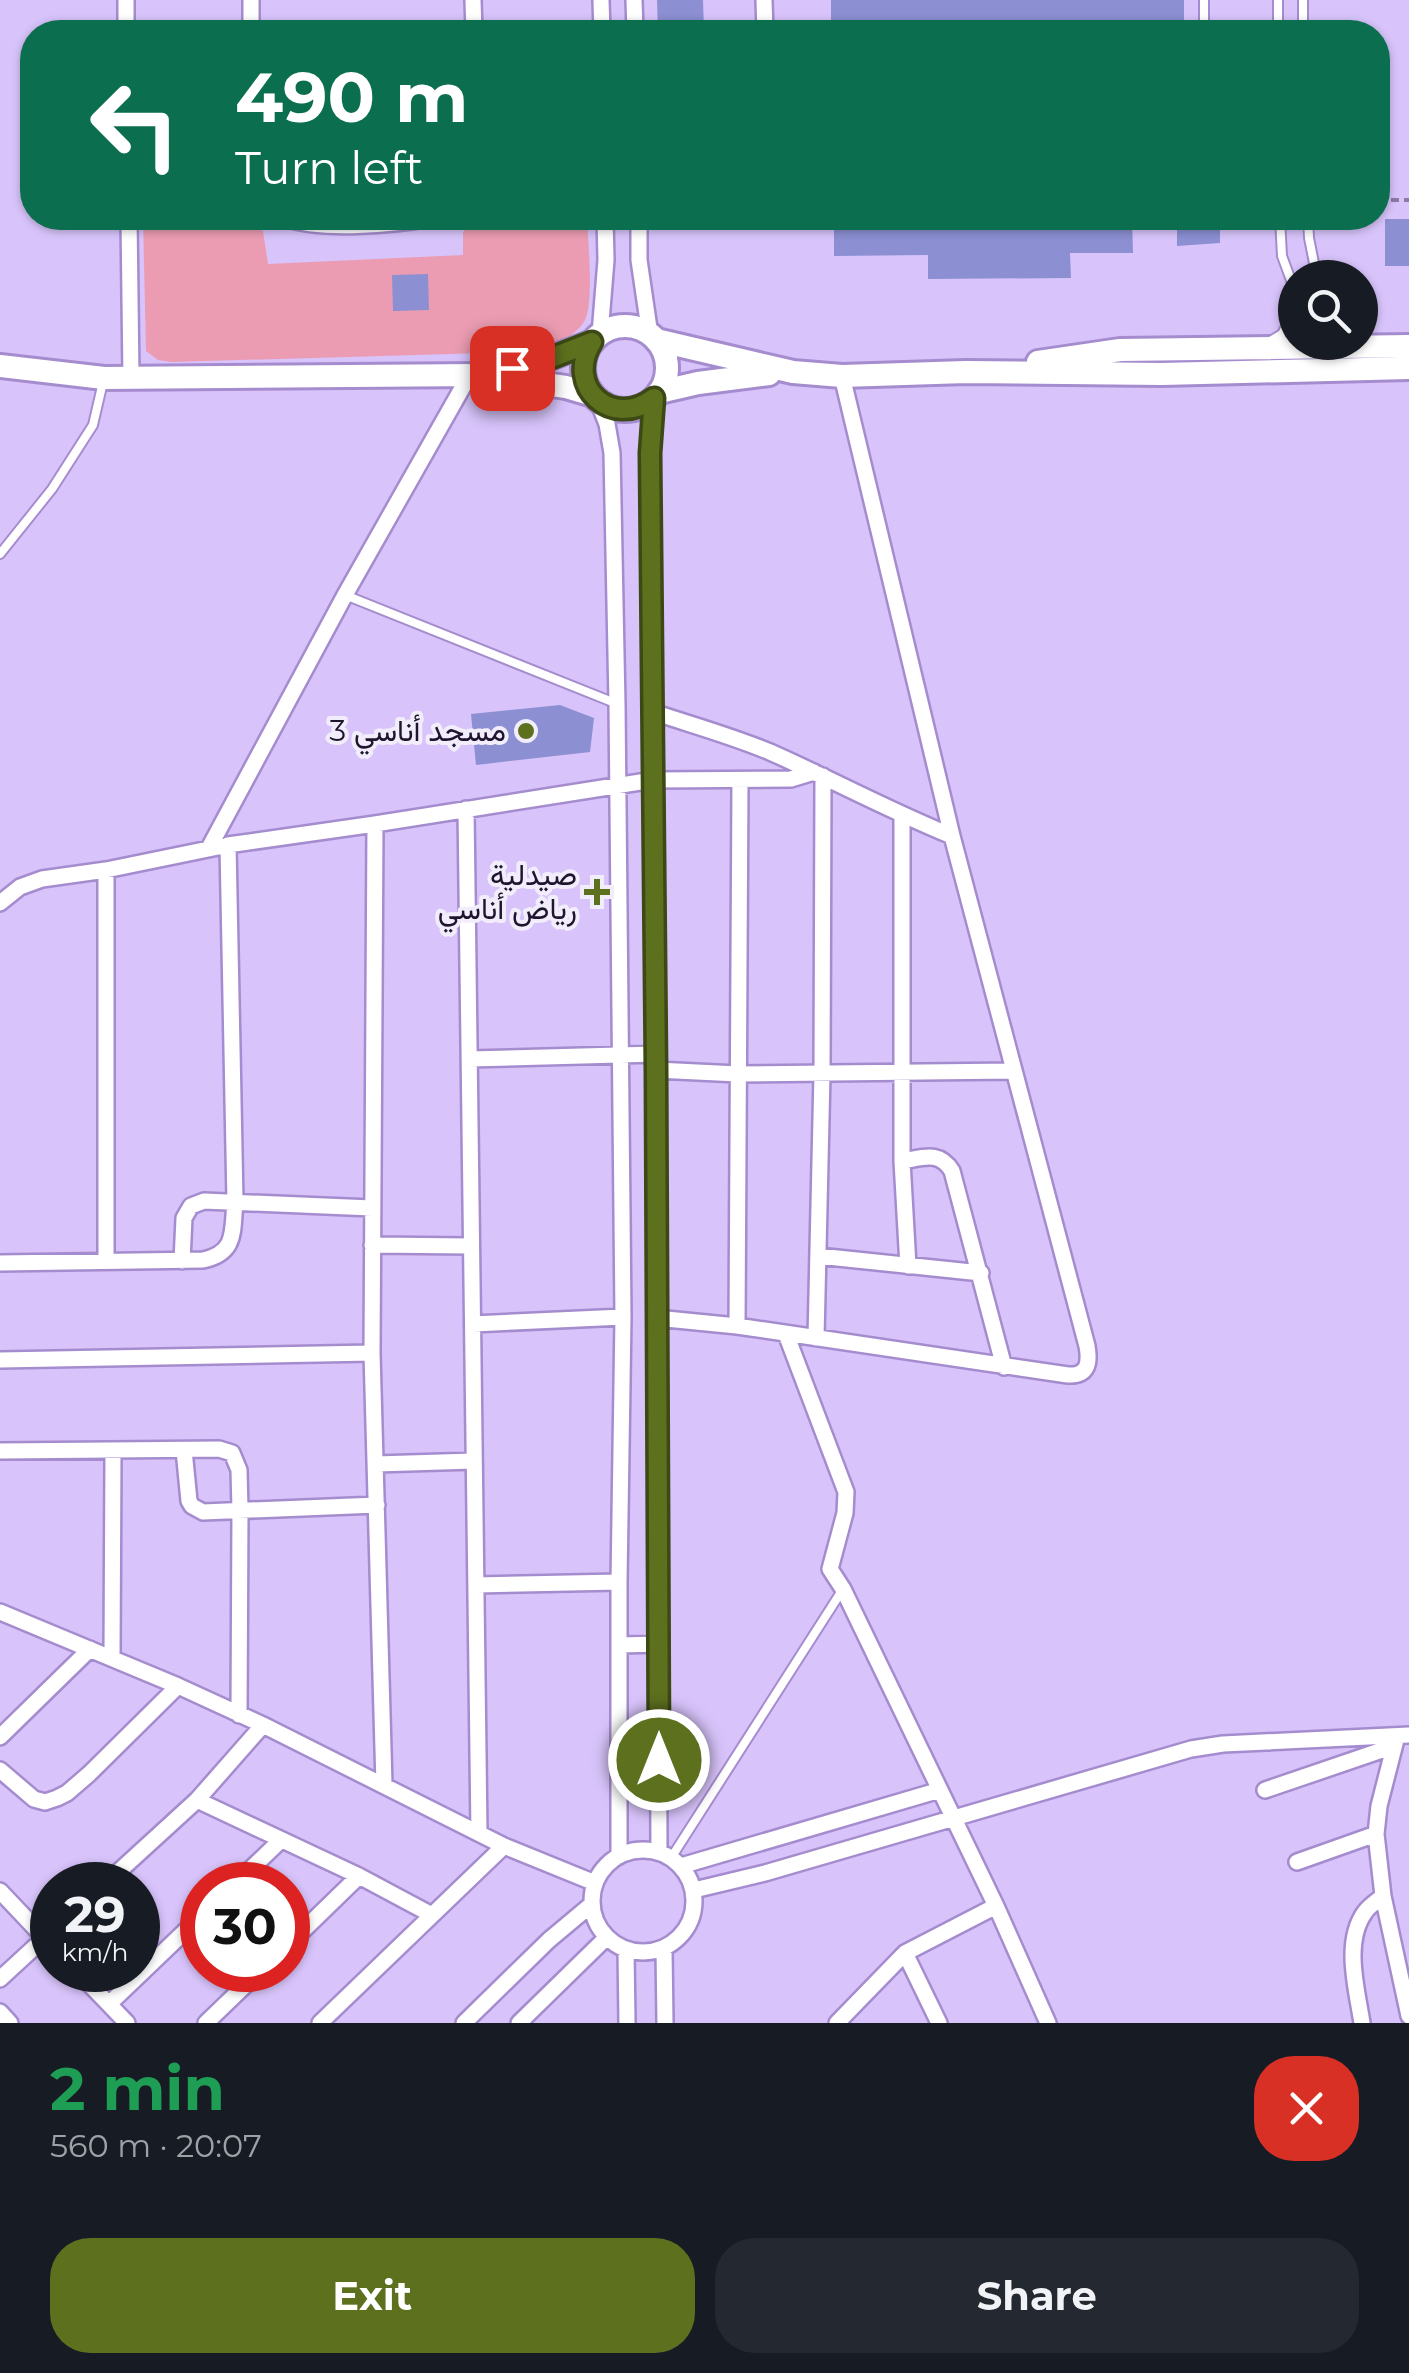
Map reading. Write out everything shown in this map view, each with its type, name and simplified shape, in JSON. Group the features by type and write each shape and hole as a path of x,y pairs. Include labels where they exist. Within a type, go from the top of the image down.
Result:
{"street":[{"path":"129,230 131,378"},
{"path":"605,230 606,260 596,338 587,350 583,368 584,378 607,424 612,453 618,704 623,1317 618,1856"},
{"path":"639,230 653,337 664,352 667,366 666,380 657,395 650,453 660,1644 670,1858 694,1890 694,1908 690,1924 679,1939 646,1953 626,1950 607,1937 598,1924 592,1904 595,1884 604,1868 618,1856 646,1850 670,1858 940,1790"},
{"path":"209,848 345,595 474,376 546,360 612,328 625,326 639,328 653,337 792,372 842,376 1409,368"},
{"path":"1378,345 1409,346"},
{"path":"966,372 1120,350 1278,347"},
{"path":"4,366 104,378 474,376 566,386 609,407 633,410 657,395 698,383 792,372"},
{"path":"656,1318 737,1326 1076,1376 1087,1369 1087,1346 952,836 842,376"},
{"path":"653,712 764,750 952,836"},
{"path":"0,903 20,887 42,879 228,845 653,780 791,779 818,774"},
{"path":"816,1338 822,1074 818,774"},
{"path":"737,1326 740,780"},
{"path":"466,809 479,1833"},
{"path":"902,816 902,1161 908,1266"},
{"path":"375,824 372,1353 384,1784"},
{"path":"0,1263 203,1260 222,1255 229,1246 235,1202 228,845"},
{"path":"106,870 106,1261"},
{"path":"469,1059 621,1056 738,1074 1014,1071"},
{"path":"902,1161 936,1157 948,1164 1004,1367"},
{"path":"182,1260 186,1211 204,1202 372,1208"},
{"path":"372,1245 470,1246"},
{"path":"818,1256 981,1273"},
{"path":"473,1324 623,1317"},
{"path":"786,1334 846,1492 845,1513 830,1569 996,1906 1048,2023"},
{"path":"622,1348 656,1347"},
{"path":"0,1360 372,1353"},
{"path":"0,1452 218,1449 232,1454 239,1470 240,1510 238,1715"},
{"path":"184,1450 188,1493 192,1506 203,1512 377,1505"},
{"path":"112,1658 113,1451"},
{"path":"376,1464 474,1462"},
{"path":"476,1585 619,1582"},
{"path":"3,1616 178,1686 504,1846 595,1884"},
{"path":"620,1645 660,1644"},
{"path":"0,1737 90,1649"},
{"path":"0,1770 34,1800 57,1798 89,1774 178,1686"},
{"path":"129,1862 196,1800 263,1725"},
{"path":"694,1890 765,1873 1191,1749 1223,1744 1400,1739"},
{"path":"1265,1790 1400,1739"},
{"path":"1400,1739 1379,1806 1376,1834 1383,1896 1409,2016"},
{"path":"196,1800 359,1876 432,1915"},
{"path":"1297,1862 1376,1834"},
{"path":"258,1862 281,1840"},
{"path":"320,2023 504,1846"},
{"path":"310,1924 359,1876"},
{"path":"0,1891 30,1919"},
{"path":"1362,2023 1354,1949 1357,1928 1365,1911 1383,1896"},
{"path":"464,2023 592,1904"},
{"path":"836,2023 905,1953 996,1906"},
{"path":"109,2004 180,1936"},
{"path":"519,2023 607,1937"},
{"path":"664,1948 664,2023"},
{"path":"626,1950 627,2023"},
{"path":"905,1953 940,2023"},
{"path":"0,1980 30,1955"},
{"path":"97,1992 127,2023"},
{"path":"206,2023 239,1992"},
{"path":"0,2012 10,2023"}],"lane":[{"path":"1281,230 1283,260"},
{"path":"1309,230 1314,260"},
{"path":"1258,348 1278,336"},
{"path":"0,554 52,490 93,425 104,378"},
{"path":"345,595 618,704"},
{"path":"670,1858 842,1589"}],"shaded area":[{"path":"143,230 260,230 268,264 463,255 464,230 588,230 590,271 585,320 566,338 523,352 171,362 158,360 146,351"}],"building":[{"path":"657,0 703,0 704,20 658,20"},
{"path":"831,0 1184,0 1184,20 831,20"},
{"path":"1390,219 1409,219 1409,266 1385,266 1385,230 1390,230"},
{"path":"834,230 1132,230 1133,253 1070,253 1071,278 928,279 928,255 834,256"},
{"path":"1177,230 1220,230 1220,243 1177,246"},
{"path":"428,274 429,310 393,311 392,275"},
{"path":"560,705 594,718 590,752 476,765 471,714"}],"place":[{"name":"مسجد أناسي 3","path":"526,731"},
{"name":"صيدلية رياض أناسي","path":"597,892"}],"route":[{"path":"512,368 592,342 583,368 592,395 621,410 644,406 654,398 650,453 659,1760"}]}
